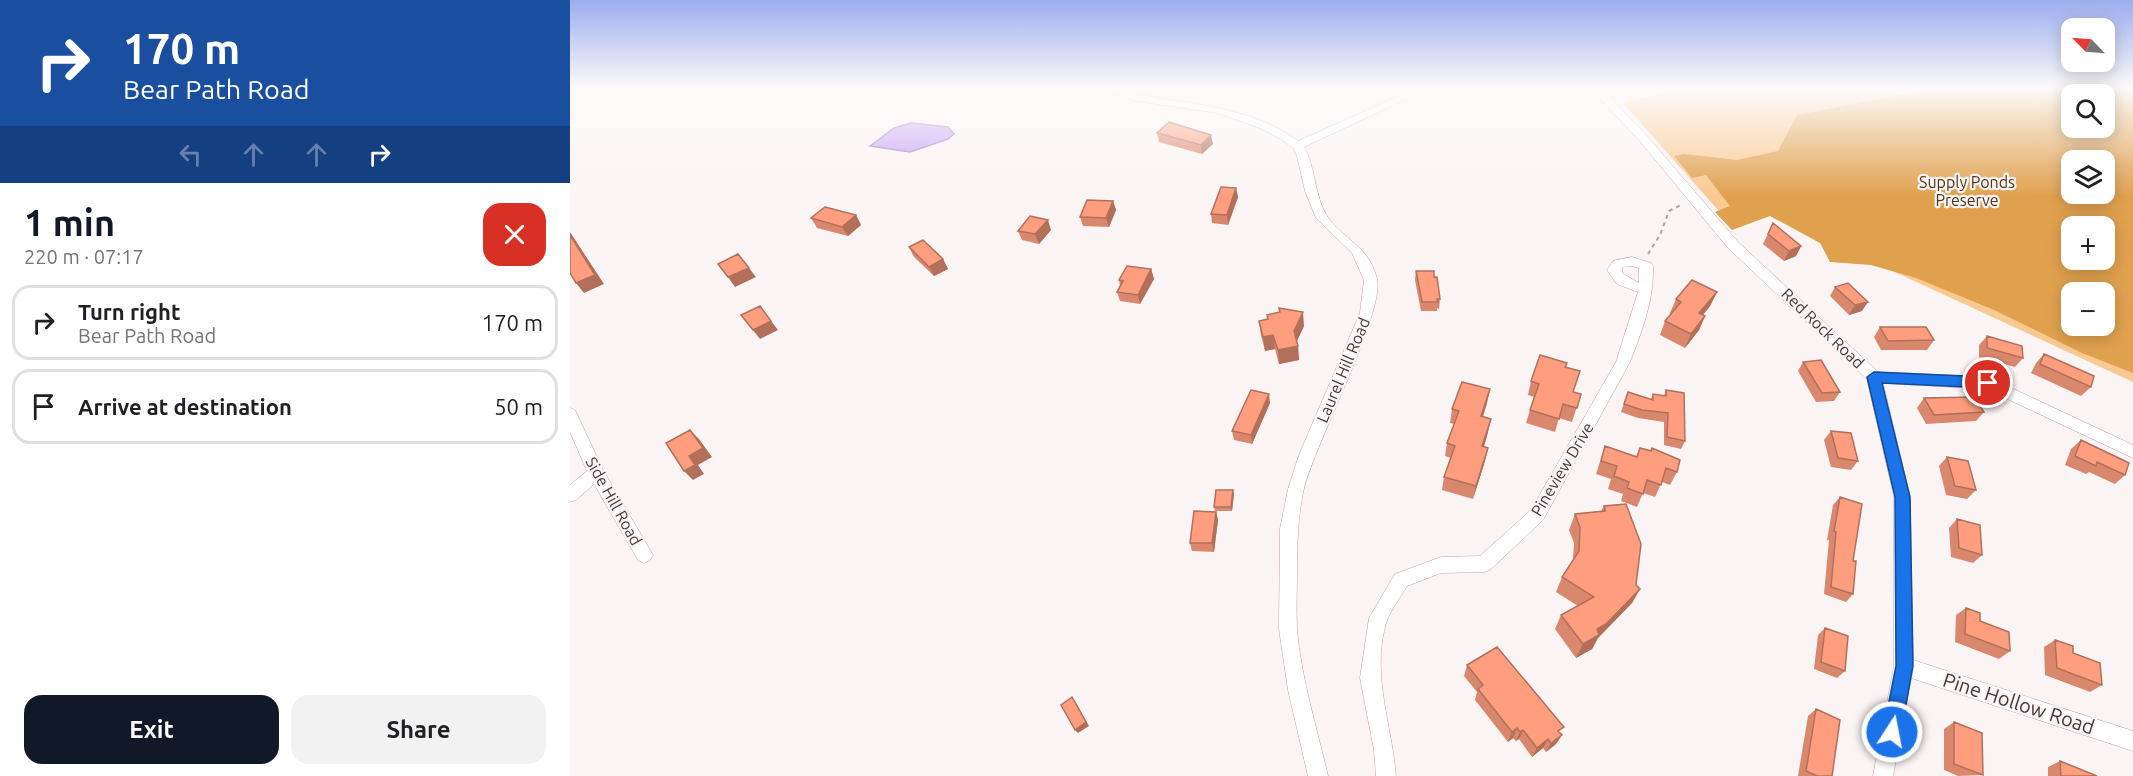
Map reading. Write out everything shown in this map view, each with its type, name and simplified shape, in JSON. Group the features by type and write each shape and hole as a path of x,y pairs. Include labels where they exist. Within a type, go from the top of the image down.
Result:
{"street":[{"path":"1256,124 1285,137 1297,146 1344,124"},
{"name":"Red Rock Road","path":"1630,124 1733,245 1874,377 1902,497 1904,666 1883,776"},
{"name":"Laurel Hill Road","path":"1297,146 1322,218 1357,252 1371,280 1367,313 1296,489 1289,529 1288,629 1298,690 1318,776"},
{"path":"1641,262 1625,261 1618,264 1614,270 1615,276 1644,289"},
{"name":"Pineview Drive","path":"1386,776 1384,750 1370,678 1376,624 1401,580 1441,565 1484,564 1537,515 1623,362 1644,289 1646,266 1641,262"},
{"path":"1874,377 1988,383 2133,452"},
{"name":"Side Hill Road","path":"570,414 596,473 644,555"},
{"path":"570,495 596,473"},
{"name":"Pine Hollow Road","path":"1904,666 2133,741"}],"path":[{"path":"1641,262 1660,235 1669,211 1680,205 1696,202"}],"green space":[{"name":"Supply Ponds Preserve","path":"1642,124 2061,124 2061,138 2115,138 2115,124 2133,124 2133,382 1769,214 1734,228"},
{"name":"Supply Ponds Preserve","path":"1792,124 2061,124 2061,138 2115,138 2115,124 2133,124 2133,373 2082,353 1994,310 1916,278 1871,265 1830,262 1820,243 1770,216 1732,230 1715,212 1730,206 1706,175 1692,178 1674,156 1684,154 1737,160 1778,151"}],"shaded area":[{"path":"907,124 922,124 948,127 954,134 948,139 910,152 870,146 894,128"}],"building":[{"path":"1167,124 1176,124 1211,135 1201,145 1157,133"},
{"path":"1221,187 1236,188 1227,215 1211,214"},
{"path":"1087,200 1113,201 1106,218 1080,217"},
{"path":"825,207 856,215 842,227 811,218"},
{"path":"1030,216 1048,220 1035,234 1018,231"},
{"path":"1773,223 1801,246 1789,251 1768,234"},
{"path":"570,235 595,275 576,283 570,273"},
{"path":"923,240 943,259 929,267 909,247"},
{"path":"738,254 749,268 728,277 718,264"},
{"path":"1127,266 1151,269 1138,295 1117,292 1123,281 1119,280"},
{"path":"1416,271 1434,271 1440,299 1437,299 1438,302 1422,302"},
{"path":"1692,280 1717,292 1699,313 1705,316 1691,334 1665,321 1681,302 1676,299"},
{"path":"1848,283 1868,302 1855,305 1835,287"},
{"path":"760,306 771,321 753,330 741,315"},
{"path":"1279,308 1303,312 1294,331 1298,346 1278,350 1273,335 1263,337 1259,321 1268,319 1267,315 1280,312"},
{"path":"1880,327 1926,327 1934,340 1888,341"},
{"path":"1987,336 2022,346 2023,358 1987,348"},
{"path":"2044,354 2094,376 2091,387 2040,364"},
{"path":"1540,355 1567,363 1565,367 1580,371 1573,392 1581,394 1577,408 1563,404 1559,419 1530,410 1539,384 1531,381"},
{"path":"1821,360 1840,392 1822,393 1803,362"},
{"path":"1462,382 1490,389 1481,416 1491,419 1482,446 1488,448 1476,486 1444,477 1455,446 1447,443 1459,411 1452,409"},
{"path":"1251,390 1269,394 1251,435 1232,431"},
{"path":"1666,390 1684,393 1685,441 1667,437 1668,413 1642,410 1624,404 1628,392 1653,400 1653,394 1666,396"},
{"path":"1974,397 1984,412 1934,415 1924,398"},
{"path":"690,430 703,448 689,456 695,465 684,471 666,443"},
{"path":"1831,431 1851,433 1858,461 1838,458"},
{"path":"2081,440 2129,463 2125,475 2097,462 2096,466 2075,456"},
{"path":"1605,446 1637,457 1640,448 1651,451 1652,448 1680,460 1677,472 1666,468 1661,485 1647,480 1643,494 1627,488 1629,482 1614,476 1617,466 1601,461"},
{"path":"1947,457 1968,461 1976,490 1955,486"},
{"path":"1216,490 1233,490 1231,507 1214,507"},
{"path":"1840,497 1862,504 1853,561 1856,561 1853,594 1831,587 1836,532 1834,531"},
{"path":"1626,504 1641,544 1636,585 1640,589 1606,624 1597,629 1599,635 1583,644 1561,615 1594,597 1562,577 1579,551 1580,527 1575,514 1605,511 1604,506"},
{"path":"1194,511 1216,512 1212,543 1190,543"},
{"path":"1957,519 1980,525 1982,555 1959,548"},
{"path":"1966,608 1980,613 1980,621 2009,632 2010,651 1965,634"},
{"path":"1825,628 1848,636 1845,671 1821,662"},
{"path":"2055,640 2073,646 2073,653 2100,663 2102,685 2057,668"},
{"path":"1497,647 1564,727 1558,731 1562,735 1551,743 1548,739 1537,748 1523,730 1520,732 1517,728 1512,732 1478,689 1483,685 1467,665"},
{"path":"1072,697 1086,722 1075,730 1061,705"},
{"path":"1816,709 1840,720 1832,776 1817,776 1806,771"},
{"path":"1954,722 1982,733 1983,775 1954,764"},
{"path":"2060,761 2097,776 2061,776"}],"route":[{"path":"1892,732 1904,666 1902,497 1874,377 1988,383"}]}
